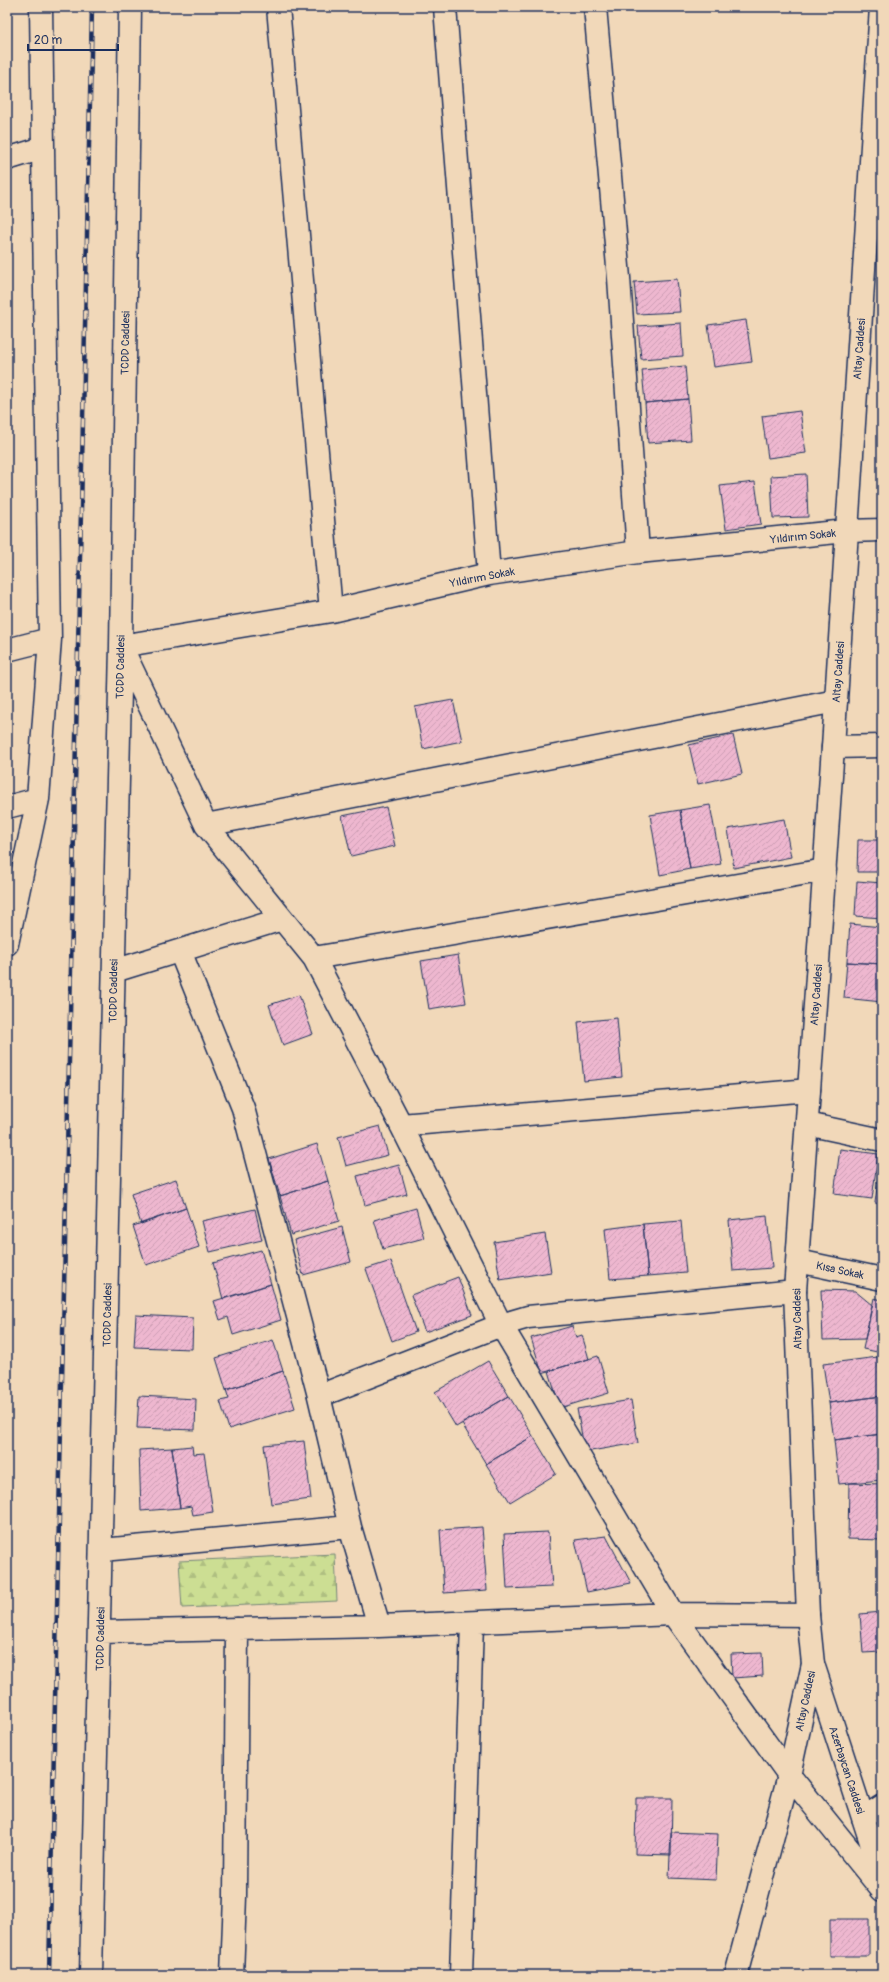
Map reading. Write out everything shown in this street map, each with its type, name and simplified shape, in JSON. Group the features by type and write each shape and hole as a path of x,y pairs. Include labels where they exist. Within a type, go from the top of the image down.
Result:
{"street":[{"path":"7,944 38,799 50,639 41,7"},
{"name":"TCDD Caddesi","path":"92,1975 121,646 130,7"},
{"path":"278,7 331,611"},
{"path":"445,7 489,574"},
{"path":"595,7 619,278 638,552"},
{"name":"Altay Caddesi","path":"736,1975 789,1775 813,1664 808,1615 795,1291 825,870 881,7"},
{"path":"7,159 43,148"},
{"name":"Yıldırım Sokak","path":"121,646 331,611 489,574 638,552 847,531 882,530"},
{"path":"7,650 50,639"},
{"path":"121,646 206,825 314,958 401,1125 501,1326 673,1614 789,1775 882,1890"},
{"path":"206,825 836,701"},
{"path":"833,747 882,746"},
{"path":"7,807 38,799"},
{"path":"314,958 825,870"},
{"path":"114,971 282,919"},
{"path":"180,951 243,1108 319,1396 350,1527 379,1626"},
{"path":"401,1125 809,1090"},
{"path":"807,1124 882,1140"},
{"name":"Kısa Sokak","path":"798,1261 882,1279"},
{"path":"319,1396 528,1317 795,1291"},
{"path":"102,1550 350,1527"},
{"path":"100,1632 379,1626 673,1614 808,1615"},
{"path":"461,1975 472,1623"},
{"path":"232,1975 235,1896 237,1629"},
{"name":"Azerbaycan Caddesi","path":"813,1664 882,1876"},
{"path":"863,1818 882,1806"}],"green space":[{"path":"335,1554 337,1601 182,1608 179,1561"}],"building":[{"path":"677,279 680,312 637,314 634,282"},
{"path":"746,320 752,362 714,367 708,325"},
{"path":"681,323 683,356 641,359 638,326"},
{"path":"685,366 688,399 645,403 642,370"},
{"path":"688,399 691,440 648,443 645,403"},
{"path":"800,411 806,453 768,458 762,416"},
{"path":"806,474 808,517 773,518 771,476"},
{"path":"755,482 761,524 726,529 720,486"},
{"path":"453,700 462,741 423,749 415,707"},
{"path":"733,735 742,774 698,784 689,745"},
{"path":"710,805 721,864 690,869 680,810"},
{"path":"386,807 395,846 351,856 342,816"},
{"path":"680,810 690,869 660,875 650,815"},
{"path":"784,819 791,857 734,868 728,829"},
{"path":"858,840 882,840 882,872 857,872"},
{"path":"857,881 882,883 882,918 855,916"},
{"path":"850,924 882,927 882,964 847,962"},
{"path":"458,955 466,1003 429,1009 421,961"},
{"path":"847,962 882,964 882,1002 844,998"},
{"path":"299,995 313,1034 283,1045 269,1005"},
{"path":"617,1018 622,1077 584,1081 578,1022"},
{"path":"380,1126 388,1155 346,1166 338,1137"},
{"path":"317,1144 328,1181 280,1196 269,1159"},
{"path":"840,1149 878,1154 872,1199 834,1194"},
{"path":"882,1157 882,1204 875,1203"},
{"path":"399,1165 407,1194 365,1205 357,1176"},
{"path":"176,1179 186,1208 141,1224 131,1194"},
{"path":"328,1181 339,1221 291,1235 280,1196"},
{"path":"186,1208 199,1247 146,1265 133,1226"},
{"path":"416,1208 424,1238 383,1249 374,1220"},
{"path":"255,1209 262,1240 210,1252 202,1221"},
{"path":"767,1216 772,1268 733,1271 729,1220"},
{"path":"681,1221 686,1273 648,1276 643,1224"},
{"path":"643,1224 648,1276 610,1279 605,1229"},
{"path":"342,1227 351,1262 303,1275 294,1240"},
{"path":"545,1234 551,1272 500,1280 494,1242"},
{"path":"261,1250 271,1284 223,1299 213,1263"},
{"path":"391,1261 416,1332 392,1341 366,1269"},
{"path":"458,1277 472,1315 425,1332 411,1295"},
{"path":"271,1284 281,1320 233,1335 228,1317 220,1320 214,1301"},
{"path":"821,1290 855,1291 872,1305 865,1339 823,1340"},
{"path":"874,1298 882,1300 882,1353 863,1349"},
{"path":"136,1315 193,1318 192,1349 134,1347"},
{"path":"572,1326 576,1337 582,1335 589,1359 542,1373 531,1338"},
{"path":"273,1340 283,1371 226,1390 216,1358"},
{"path":"598,1356 609,1393 560,1408 549,1371"},
{"path":"878,1357 882,1396 829,1403 823,1364"},
{"path":"488,1361 509,1396 456,1427 435,1392"},
{"path":"283,1371 295,1408 229,1429 220,1401 229,1399 226,1390"},
{"path":"139,1396 196,1399 195,1430 137,1428"},
{"path":"509,1396 533,1436 486,1464 462,1424"},
{"path":"882,1396 882,1434 834,1440 829,1403"},
{"path":"631,1400 638,1443 585,1452 577,1409"},
{"path":"882,1434 882,1480 839,1484 834,1440"},
{"path":"533,1436 556,1474 510,1502 486,1464"},
{"path":"304,1441 311,1499 271,1504 264,1445"},
{"path":"192,1446 193,1454 204,1453 213,1512 193,1515 191,1506 180,1508 172,1448"},
{"path":"172,1448 180,1508 141,1511 139,1450"},
{"path":"849,1483 882,1484 882,1540 848,1539"},
{"path":"482,1527 487,1590 444,1593 440,1530"},
{"path":"548,1532 552,1587 507,1589 504,1534"},
{"path":"606,1536 631,1583 587,1592 575,1540"},
{"path":"882,1612 882,1652 863,1653 860,1614"},
{"path":"762,1653 763,1676 732,1678 731,1654"},
{"path":"636,1798 672,1798 671,1855 635,1854"},
{"path":"671,1832 718,1834 716,1880 669,1878"},
{"path":"830,1919 869,1919 869,1956 830,1956"}],"railway":[{"path":"49,1975 92,7"}]}
